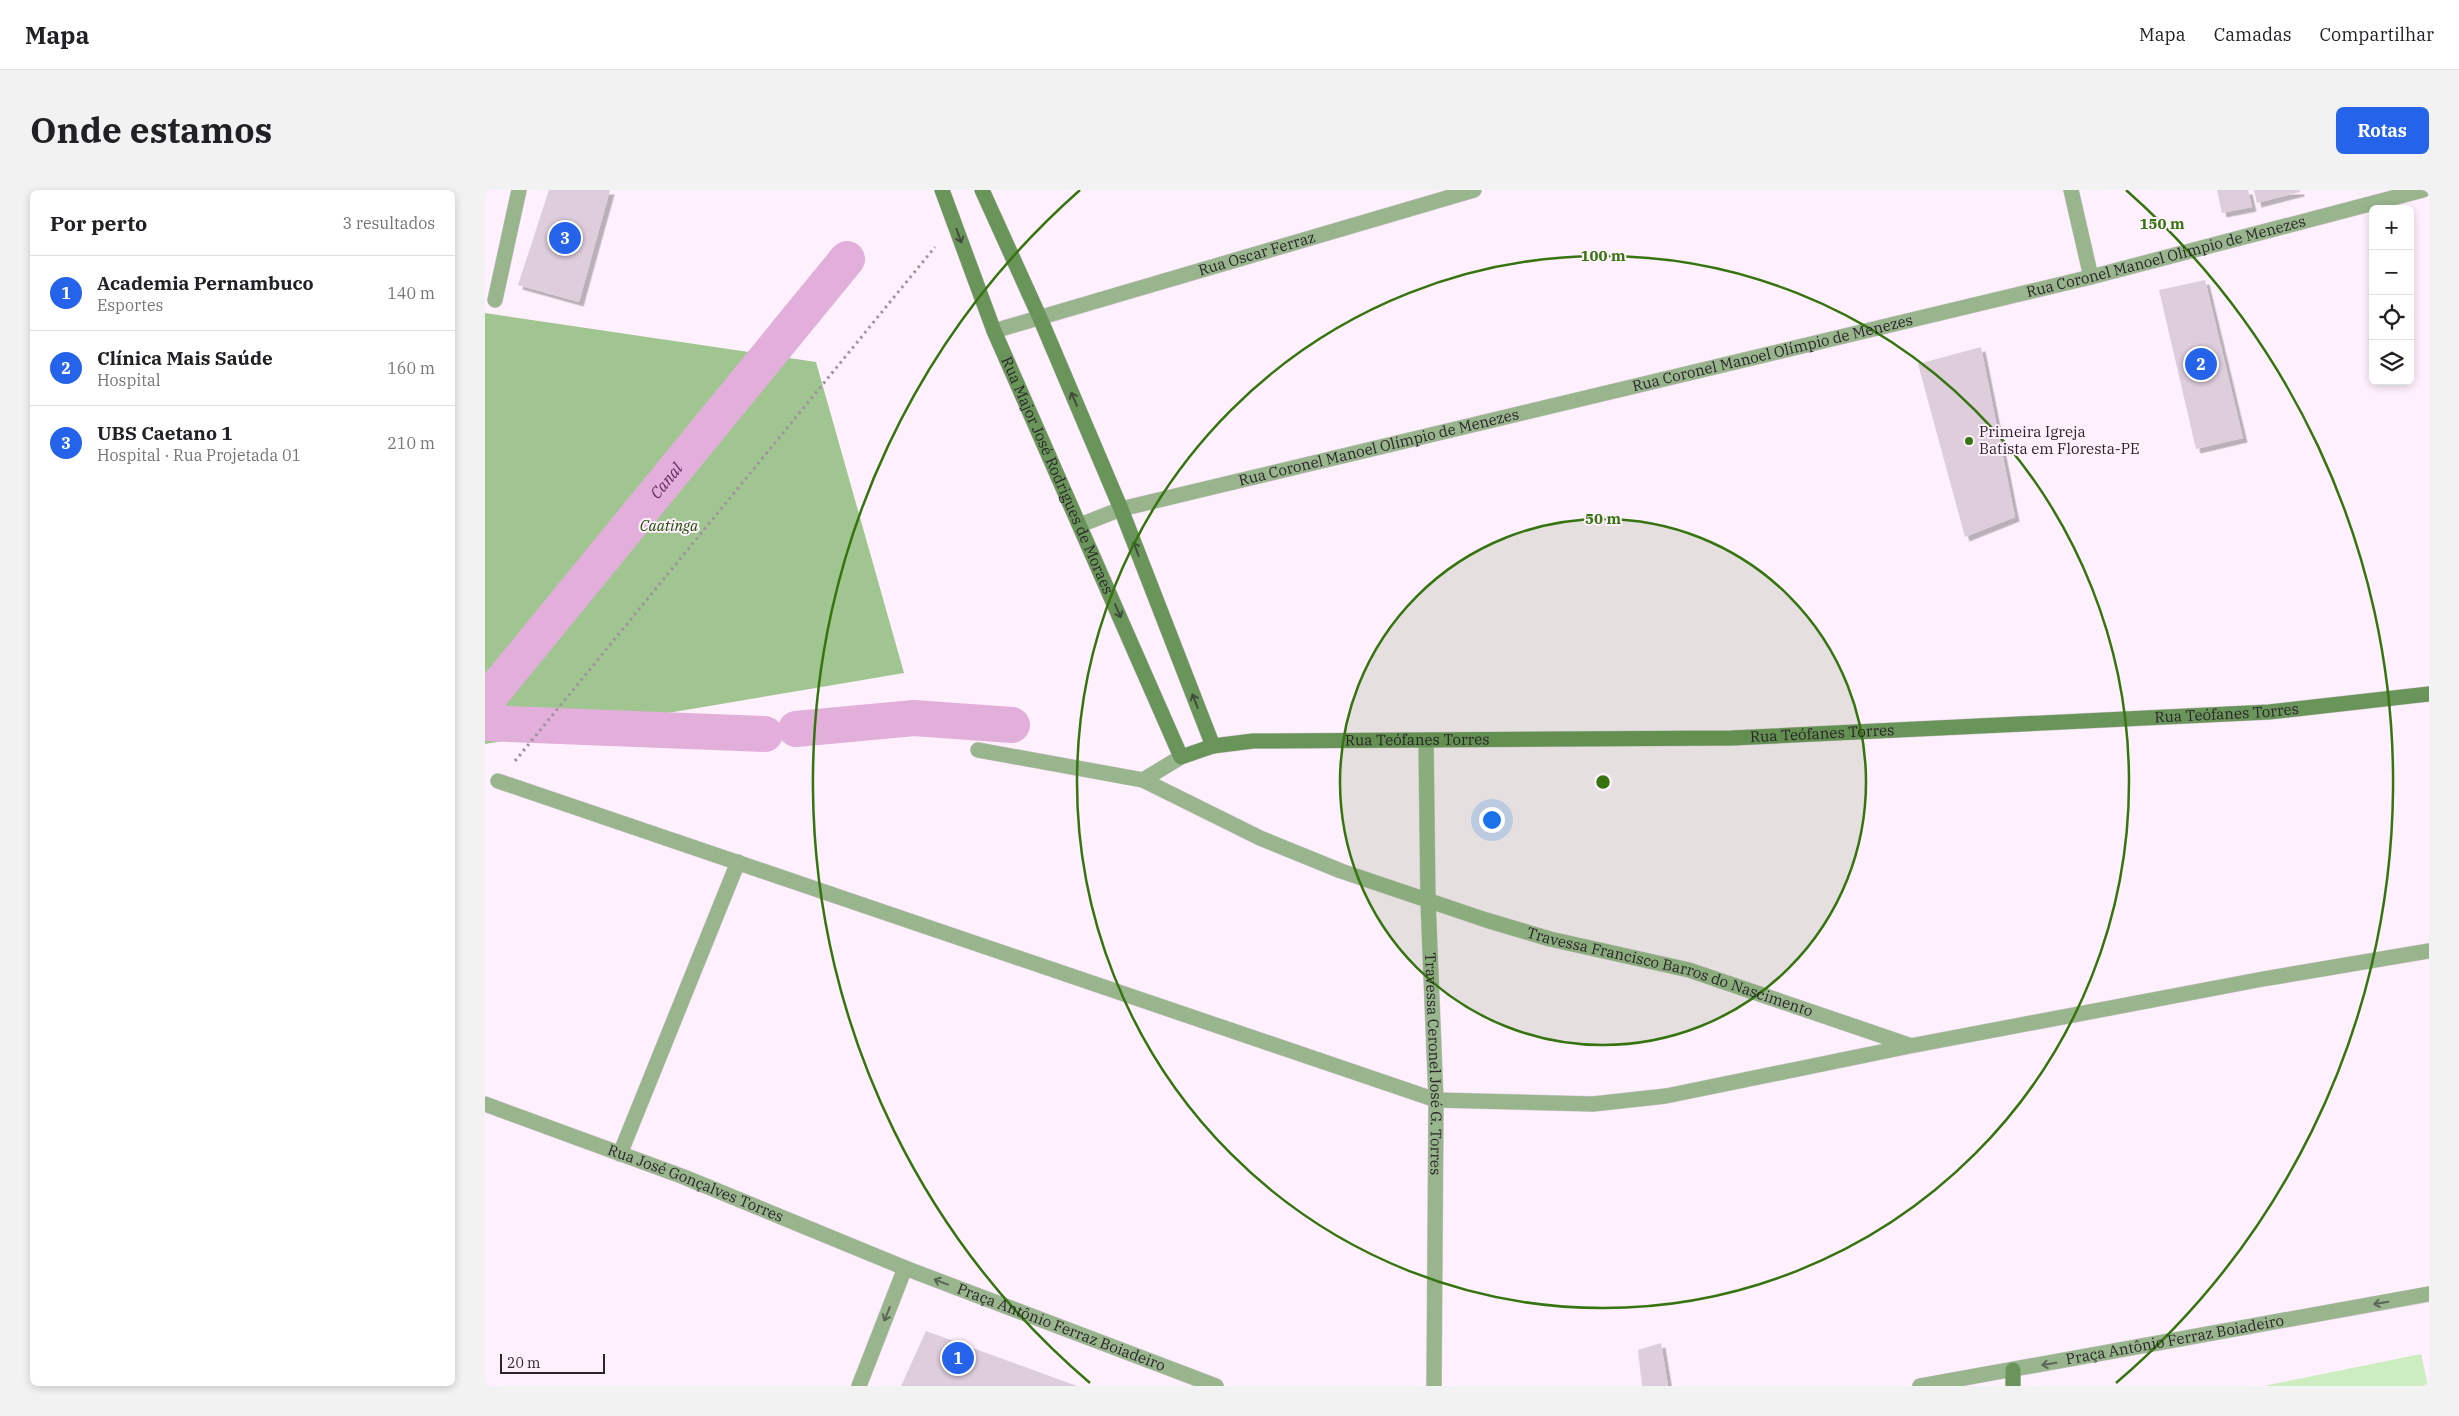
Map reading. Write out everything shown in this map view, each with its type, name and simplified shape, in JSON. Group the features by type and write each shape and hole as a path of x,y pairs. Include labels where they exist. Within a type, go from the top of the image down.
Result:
{"street":[{"path":"495,300 519,190"},
{"name":"Rua Major José Rodrigues de Moraes","path":"942,190 994,331 1181,757"},
{"path":"982,190 1040,318 1121,509 1213,746"},
{"name":"Rua Oscar Ferraz","path":"994,331 1474,190"},
{"path":"2071,190 2091,277"},
{"name":"Rua Coronel Manoel Olímpio de Menezes","path":"1080,525 1121,509 2091,277 2423,190"},
{"name":"Rua Teófanes Torres","path":"1181,757 1213,746 1286,740 1732,738 2269,712 2429,694"},
{"name":"Travessa Ceronel José G. Torres","path":"1425,740 1428,901 1436,1100 1434,1386"},
{"name":"Travessa Francisco Barros do Nascimento","path":"978,750 1143,780 1291,851 1428,901 1550,938 1689,970 1910,1046"},
{"path":"1143,780 1181,757"},
{"path":"498,781 1436,1100 1593,1104 1666,1096 1910,1046 2253,980 2429,951"},
{"path":"620,1154 739,862"},
{"name":"Rua José Gonçalves Torres","path":"485,1104 684,1177 905,1268"},
{"path":"859,1386 905,1268"},
{"name":"Praça Antônio Ferraz Boiadeiro","path":"905,1268 1188,1381 1216,1386"},
{"name":"Praça Antônio Ferraz Boiadeiro","path":"1920,1386 2429,1294"},
{"path":"2013,1370 2013,1386"}],"path":[{"path":"498,781 955,223"}],"green space":[{"name":"Caatinga","path":"485,313 816,362 904,673 485,744"},
{"path":"2421,1354 2428,1386 2264,1386"}],"building":[{"path":"549,190 610,190 579,302 518,285"},
{"path":"2217,190 2248,190 2252,207 2222,213"},
{"path":"2254,190 2300,190 2300,192 2257,203"},
{"path":"2205,280 2243,438 2196,449 2159,290"},
{"name":"Primeira Igreja Batista em Floresta-PE","path":"1981,347 2015,517 1965,537 1918,364"},
{"path":"926,1331 1077,1386 901,1386"},
{"path":"1661,1343 1668,1386 1642,1386 1638,1350"}],"waterway":[{"name":"Canal","path":"485,702 847,259"},
{"path":"796,729 914,718 1012,725"},
{"path":"485,723 765,734"}],"place":[{"name":"UBS Caetano 1","path":"565,238"},
{"name":"Clínica Mais Saúde","path":"2201,364"},
{"name":"Primeira Igreja Batista em Floresta-PE","path":"1969,441"},
{"name":"Academia Pernambuco","path":"958,1358"}]}
